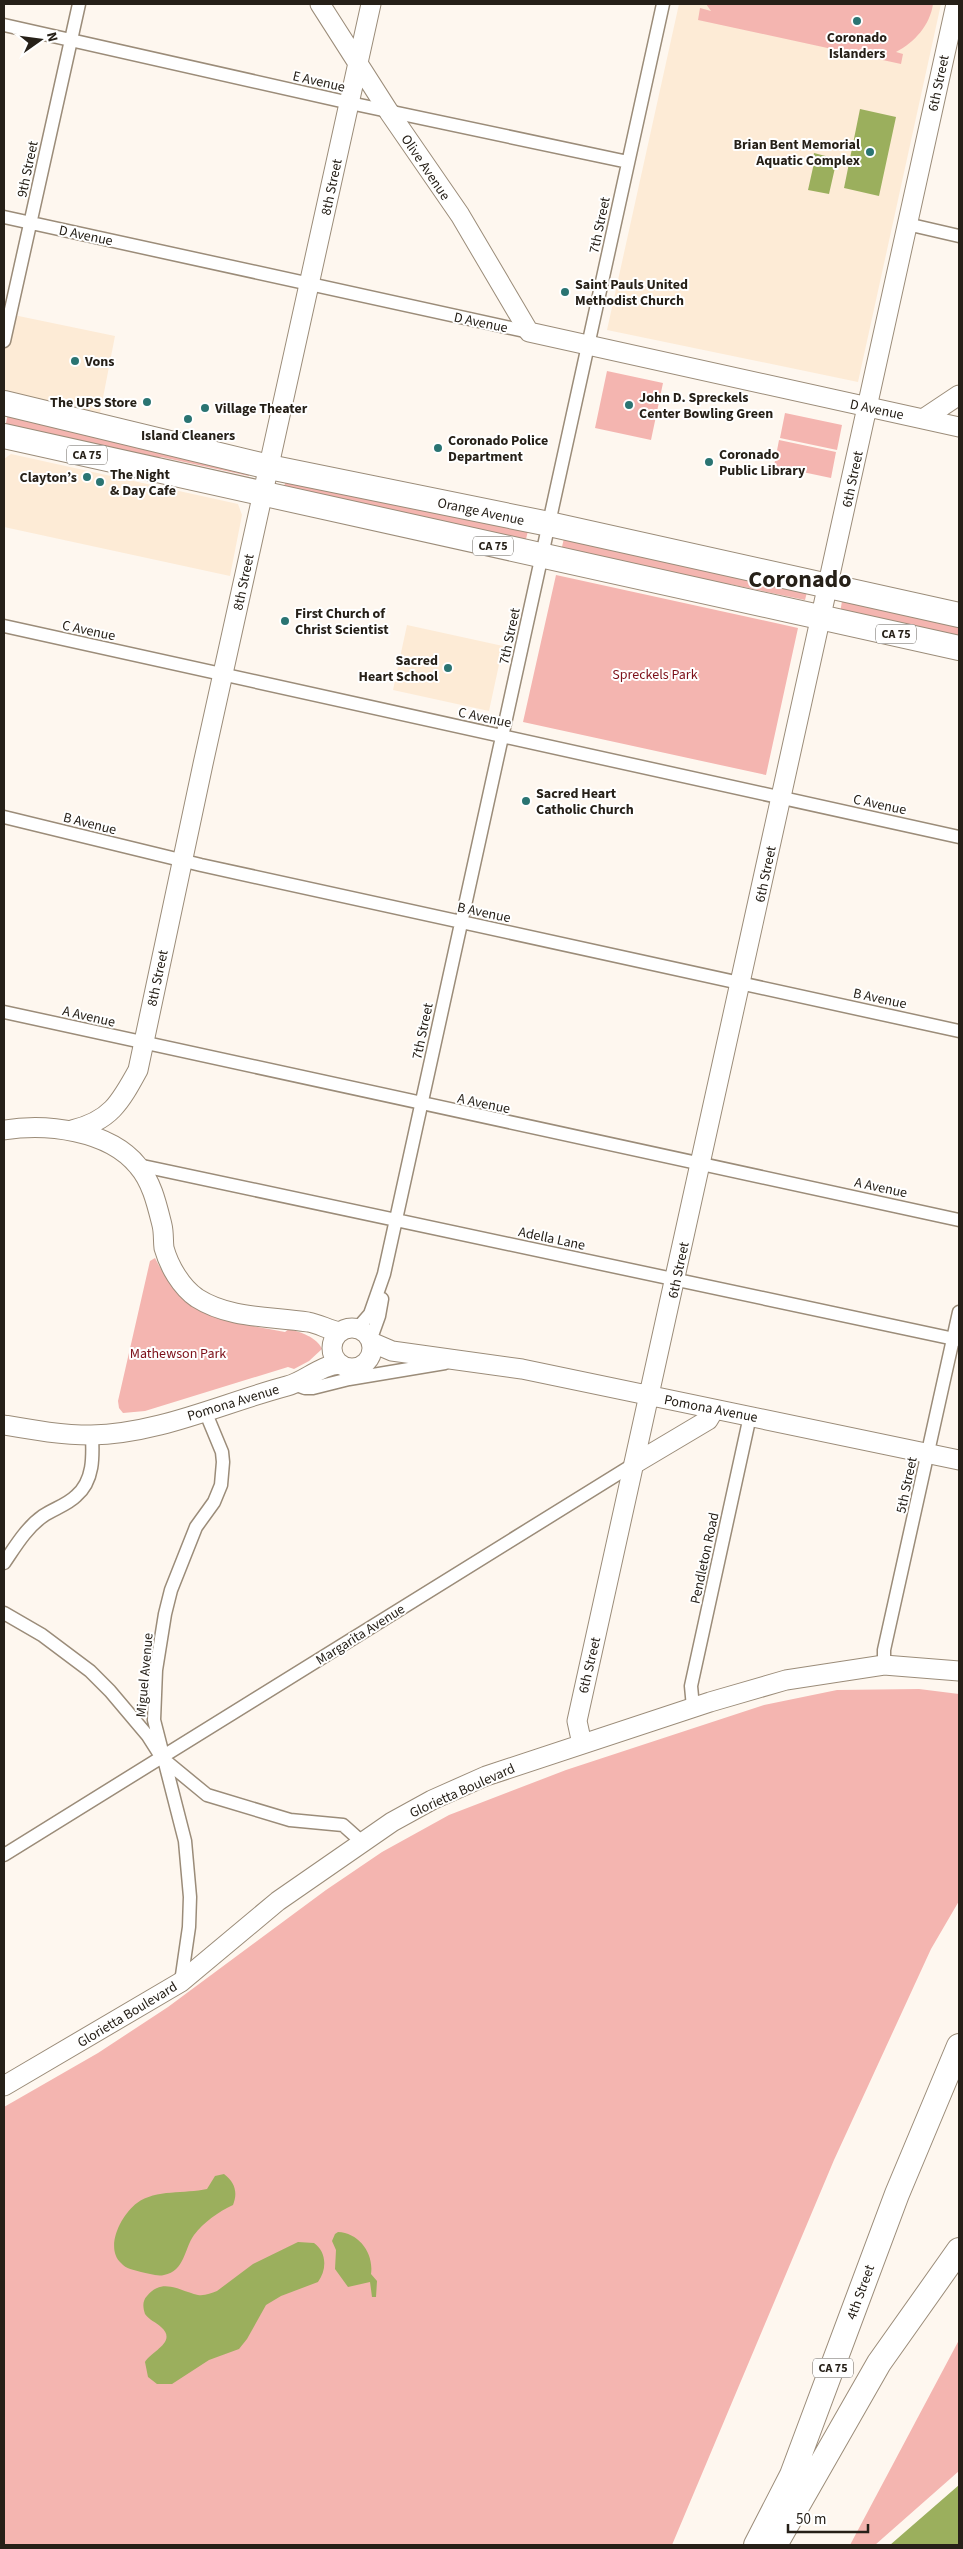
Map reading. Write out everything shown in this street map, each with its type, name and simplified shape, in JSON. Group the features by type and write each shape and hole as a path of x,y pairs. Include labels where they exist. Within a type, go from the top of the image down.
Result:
{"highway":[{"name":"Orange Avenue","path":"4,404 269,467 549,524 959,615"},
{"name":"CA 75","path":"4,436 542,557 959,648"},
{"name":"4th Street","path":"767,2543 897,2194 959,2046"},
{"name":"4th Street","path":"767,2543 879,2363 959,2250"}],"street":[{"name":"9th Street","path":"4,341 79,4"},
{"name":"Olive Avenue","path":"320,4 389,112 460,215 529,332"},
{"name":"8th Street","path":"72,1130 95,1124 110,1112 123,1097 138,1070 182,860 371,4"},
{"name":"7th Street","path":"349,1344 370,1314 384,1274 663,4"},
{"name":"6th Street","path":"582,1744 577,1721 676,1281 908,224 953,43 956,4"},
{"name":"E Avenue","path":"4,25 350,104 628,162"},
{"name":"D Avenue","path":"4,217 959,427"},
{"path":"908,224 959,236"},
{"path":"923,419 959,395"},
{"name":"C Avenue","path":"4,626 959,837"},
{"name":"B Avenue","path":"4,817 182,860 461,923 959,1031"},
{"name":"A Avenue","path":"4,1012 422,1105 701,1163 959,1220"},
{"path":"4,1130 24,1127 72,1130"},
{"name":"Pomona Avenue","path":"72,1130 118,1148 138,1165 152,1189 170,1263 183,1284 196,1298 225,1312 281,1319 316,1336 349,1344 522,1370 959,1460"},
{"name":"Adella Lane","path":"138,1165 676,1281 956,1339"},
{"name":"7th Street","path":"349,1344 381,1309 384,1274"},
{"name":"5th Street","path":"884,1665 884,1650 956,1339 959,1312"},
{"path":"349,1344 370,1356 367,1361 356,1368 349,1369 349,1344"},
{"path":"294,1384 328,1366 349,1344"},
{"path":"260,1393 349,1344"},
{"path":"367,1361 462,1360"},
{"name":"Pomona Avenue","path":"4,1425 56,1434 92,1435 144,1428 294,1384 305,1388 313,1388 349,1379 462,1360"},
{"name":"Margarita Avenue","path":"4,1855 708,1420 714,1410"},
{"name":"Miguel Avenue","path":"181,1982 189,1926 190,1897 185,1841 171,1781 162,1758 154,1720 156,1670 164,1614 171,1590 196,1527 214,1502 221,1485 222,1452 205,1411"},
{"name":"Pendleton Road","path":"693,1708 691,1686 750,1416"},
{"path":"4,1563 42,1516 77,1496 88,1479 94,1460 92,1435"},
{"path":"4,1613 42,1636 90,1671 110,1691 148,1736 162,1758 207,1795 290,1820 343,1825 362,1842"},
{"name":"Glorietta Boulevard","path":"4,2086 181,1982 278,1901 392,1822 432,1800 486,1776 693,1708 786,1680 884,1665 959,1670"}],"shaded area":[{"path":"679,4 941,4 858,382 607,330"},
{"name":"Brian Bent Memorial Aquatic Complex","path":"860,109 896,117 879,196 844,188"},
{"name":"Brian Bent Memorial Aquatic Complex","path":"814,153 837,159 829,194 808,190 814,163 812,162"},
{"path":"4,313 115,336 100,413 4,392"},
{"path":"11,454 238,504 242,515 230,576 4,527 4,459"},
{"name":"Sacred Heart School","path":"407,625 503,646 489,711 393,690"},
{"path":"224,2174 235,2188 233,2205 212,2218 198,2230 176,2269 171,2273 158,2276 130,2269 121,2263 116,2256 115,2240 121,2223 131,2208 137,2203 153,2196 207,2189 215,2176"},
{"path":"338,2232 352,2236 364,2246 370,2259 371,2274 377,2281 376,2297 372,2297 370,2282 348,2287 335,2269 336,2250 332,2241"},
{"path":"298,2242 314,2243 321,2251 324,2267 318,2282 281,2296 266,2305 247,2339 239,2349 209,2360 172,2384 157,2384 148,2377 145,2362 162,2346 167,2337 161,2327 148,2318 144,2312 144,2300 153,2290 165,2286 198,2295 217,2291 253,2264"},
{"path":"959,2485 959,2545 890,2545"}],"green space":[{"path":"706,4 933,4 925,26 915,38 896,52 903,54 901,64 698,20 700,8 711,11"},
{"name":"John D. Spreckels Center Bowling Green","path":"607,371 663,383 651,440 595,428"},
{"path":"8,413 251,466 249,476 161,457 140,458 5,428"},
{"path":"785,413 842,425 837,450 780,438"},
{"path":"779,440 836,452 831,478 774,466"},
{"path":"286,479 529,527 525,543 283,491"},
{"path":"565,534 808,588 805,600 729,584 718,585 561,551"},
{"name":"Spreckels Park","path":"556,575 798,628 766,775 523,722"},
{"path":"842,601 959,622 959,639 840,613"},
{"name":"Mathewson Park","path":"155,1258 166,1278 179,1293 209,1313 244,1324 285,1332 289,1329 312,1338 322,1349 309,1361 294,1369 288,1367 145,1411 123,1413 119,1408 118,1401 150,1261"},
{"path":"919,1689 959,1694 959,1901 931,1949 834,2160 672,2545 4,2545 4,2107 98,2053 168,2007 326,1890 382,1852 449,1815 566,1770 764,1705 837,1690"},
{"path":"959,2340 959,2471 875,2545 850,2545"}],"place":[{"name":"Coronado Islanders","path":"857,21"},
{"name":"Brian Bent Memorial Aquatic Complex","path":"870,152"},
{"name":"Saint Pauls United Methodist Church","path":"565,292"},
{"name":"Vons","path":"75,361"},
{"name":"The UPS Store","path":"147,402"},
{"name":"John D. Spreckels Center Bowling Green","path":"629,405"},
{"name":"Village Theater","path":"205,408"},
{"name":"Island Cleaners","path":"188,419"},
{"name":"Coronado Police Department","path":"438,448"},
{"name":"Coronado Public Library","path":"709,462"},
{"name":"Clayton’s","path":"87,477"},
{"name":"The Night & Day Cafe","path":"100,482"},
{"name":"First Church of Christ Scientist","path":"285,621"},
{"name":"Sacred Heart School","path":"448,668"},
{"name":"Sacred Heart Catholic Church","path":"526,801"}],"district":[{"name":"Coronado","path":"800,579"}]}
